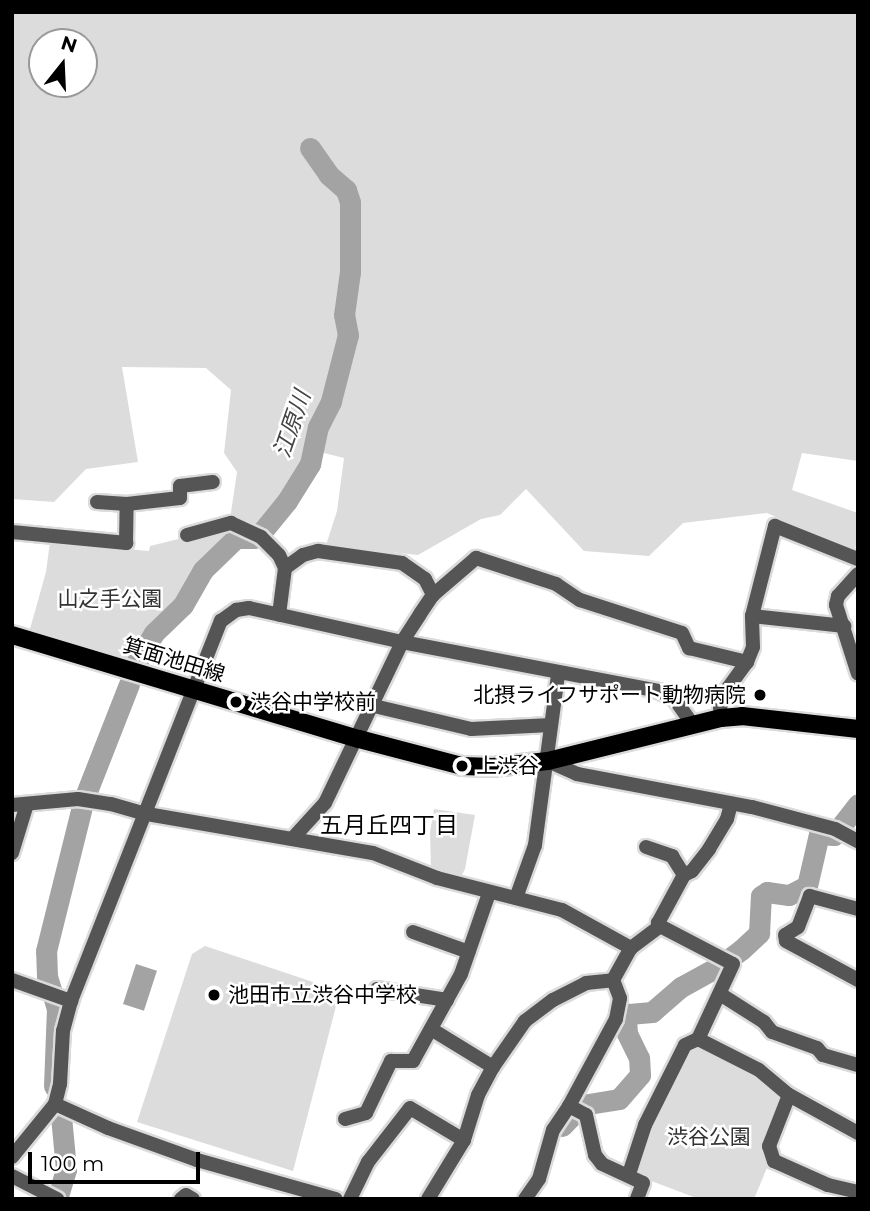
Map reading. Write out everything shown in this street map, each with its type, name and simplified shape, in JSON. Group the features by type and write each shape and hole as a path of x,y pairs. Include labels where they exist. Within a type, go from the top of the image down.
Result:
{"main road":[{"name":"箕面池田線","path":"12,635 359,739 463,766 493,767 548,761 721,718 772,718 858,729"}],"street":[{"path":"97,502 127,504 180,498 180,486 213,482"},
{"path":"12,532 126,543 127,504"},
{"path":"187,535 231,523 258,534 279,555 285,568 279,615"},
{"path":"721,718 720,707 728,688 747,662 753,647 752,616 775,526 858,559"},
{"path":"285,568 303,555 318,551 391,561 411,566 425,579 433,595"},
{"path":"293,838 325,803 359,739 402,642 433,595 476,558 556,584 580,600 682,633 689,648 747,662"},
{"path":"858,574 838,596 836,605 844,626 850,657 858,674"},
{"path":"12,1157 55,1104 60,1084 63,1031 71,1001 147,814 192,689 221,621 236,610 249,608 558,674 658,691 674,698 692,725"},
{"path":"752,616 844,626"},
{"path":"516,898 535,845 558,674"},
{"path":"374,705 440,724 471,729 551,725"},
{"path":"548,761 577,774 731,804 835,828 858,841"},
{"path":"12,853 20,805 78,799 111,804 147,814 373,853 437,878 562,910 631,948"},
{"path":"660,926 658,923 684,875 692,871 709,849 727,819 731,804"},
{"path":"646,846 672,856 684,875"},
{"path":"345,1119 366,1112 391,1061 413,1061 447,1000 469,951 489,893"},
{"path":"858,909 810,896 798,928 785,935 786,941 858,980"},
{"path":"613,980 631,948 660,926"},
{"path":"629,1174 645,1125 685,1045 698,1039 733,964 660,926"},
{"path":"413,932 469,951"},
{"path":"12,980 71,1001"},
{"path":"428,1199 464,1139 478,1095 493,1067 525,1021 553,1000 586,983 613,980"},
{"path":"525,1199 539,1179 553,1130 617,1019 620,998 613,980"},
{"path":"377,989 447,1000"},
{"path":"720,994 764,1022 772,1032 817,1048 822,1055 858,1065"},
{"path":"431,1029 493,1067"},
{"path":"698,1039 759,1070 789,1095 858,1133"},
{"path":"789,1095 769,1146 774,1161 828,1185 854,1192"},
{"path":"55,1104 107,1128 197,1160 311,1195 336,1199"},
{"path":"569,1106 586,1115 595,1155 602,1164 629,1174 643,1183 637,1199"},
{"path":"350,1199 368,1162 410,1108 464,1139"},
{"path":"12,1176 56,1198"},
{"path":"181,1199 186,1195 193,1199"}],"green space":[{"path":"12,12 858,12 858,461 802,453 792,490 858,513 858,542 854,550 767,513 683,523 649,556 584,551 526,489 500,515 481,519 418,555 326,545 337,511 344,458 316,451 257,538 230,519 237,472 224,453 231,390 206,368 122,367 138,462 86,469 54,502 12,499"},
{"name":"山之手公園","path":"223,528 250,535 238,535 231,539 200,569 182,605 151,634 136,661 30,629 46,572 50,542 149,551 150,546"},
{"path":"434,809 475,815 465,869 459,880 431,870 430,832"},
{"path":"205,946 340,991 293,1171 137,1122 192,954"},
{"name":"渋谷公園","path":"699,1045 735,1063 784,1099 769,1163 754,1199 699,1199 646,1179 637,1166 649,1129 665,1101 685,1049"}],"shaded area":[{"path":"136,964 157,971 144,1011 123,1004"}],"waterway":[{"name":"江原川","path":"136,663 154,633 183,605 203,570 236,538 254,538 261,533 287,501 310,464 318,427 331,401 348,335 344,315 350,272 350,202 346,190 329,175 310,148"},
{"name":"江原川","path":"54,1086 57,1009 47,976 46,951 84,799 129,684"},
{"path":"562,1126 582,1105 619,1099 640,1075 639,1058 627,1033 626,1019 629,1014 652,1012 681,987 721,965 741,950 759,933 761,896 767,892 789,895 807,886 819,834 834,835 858,804"},
{"name":"江原川","path":"57,1199 66,1169 61,1116"}],"place":[{"name":"北摂ライフサポート動物病院","path":"760,695"},
{"name":"渋谷中学校前","path":"236,702"},
{"name":"上渋谷","path":"462,766"},
{"name":"池田市立渋谷中学校","path":"214,995"}],"district":[{"name":"五月丘四丁目","path":"389,825"}]}
